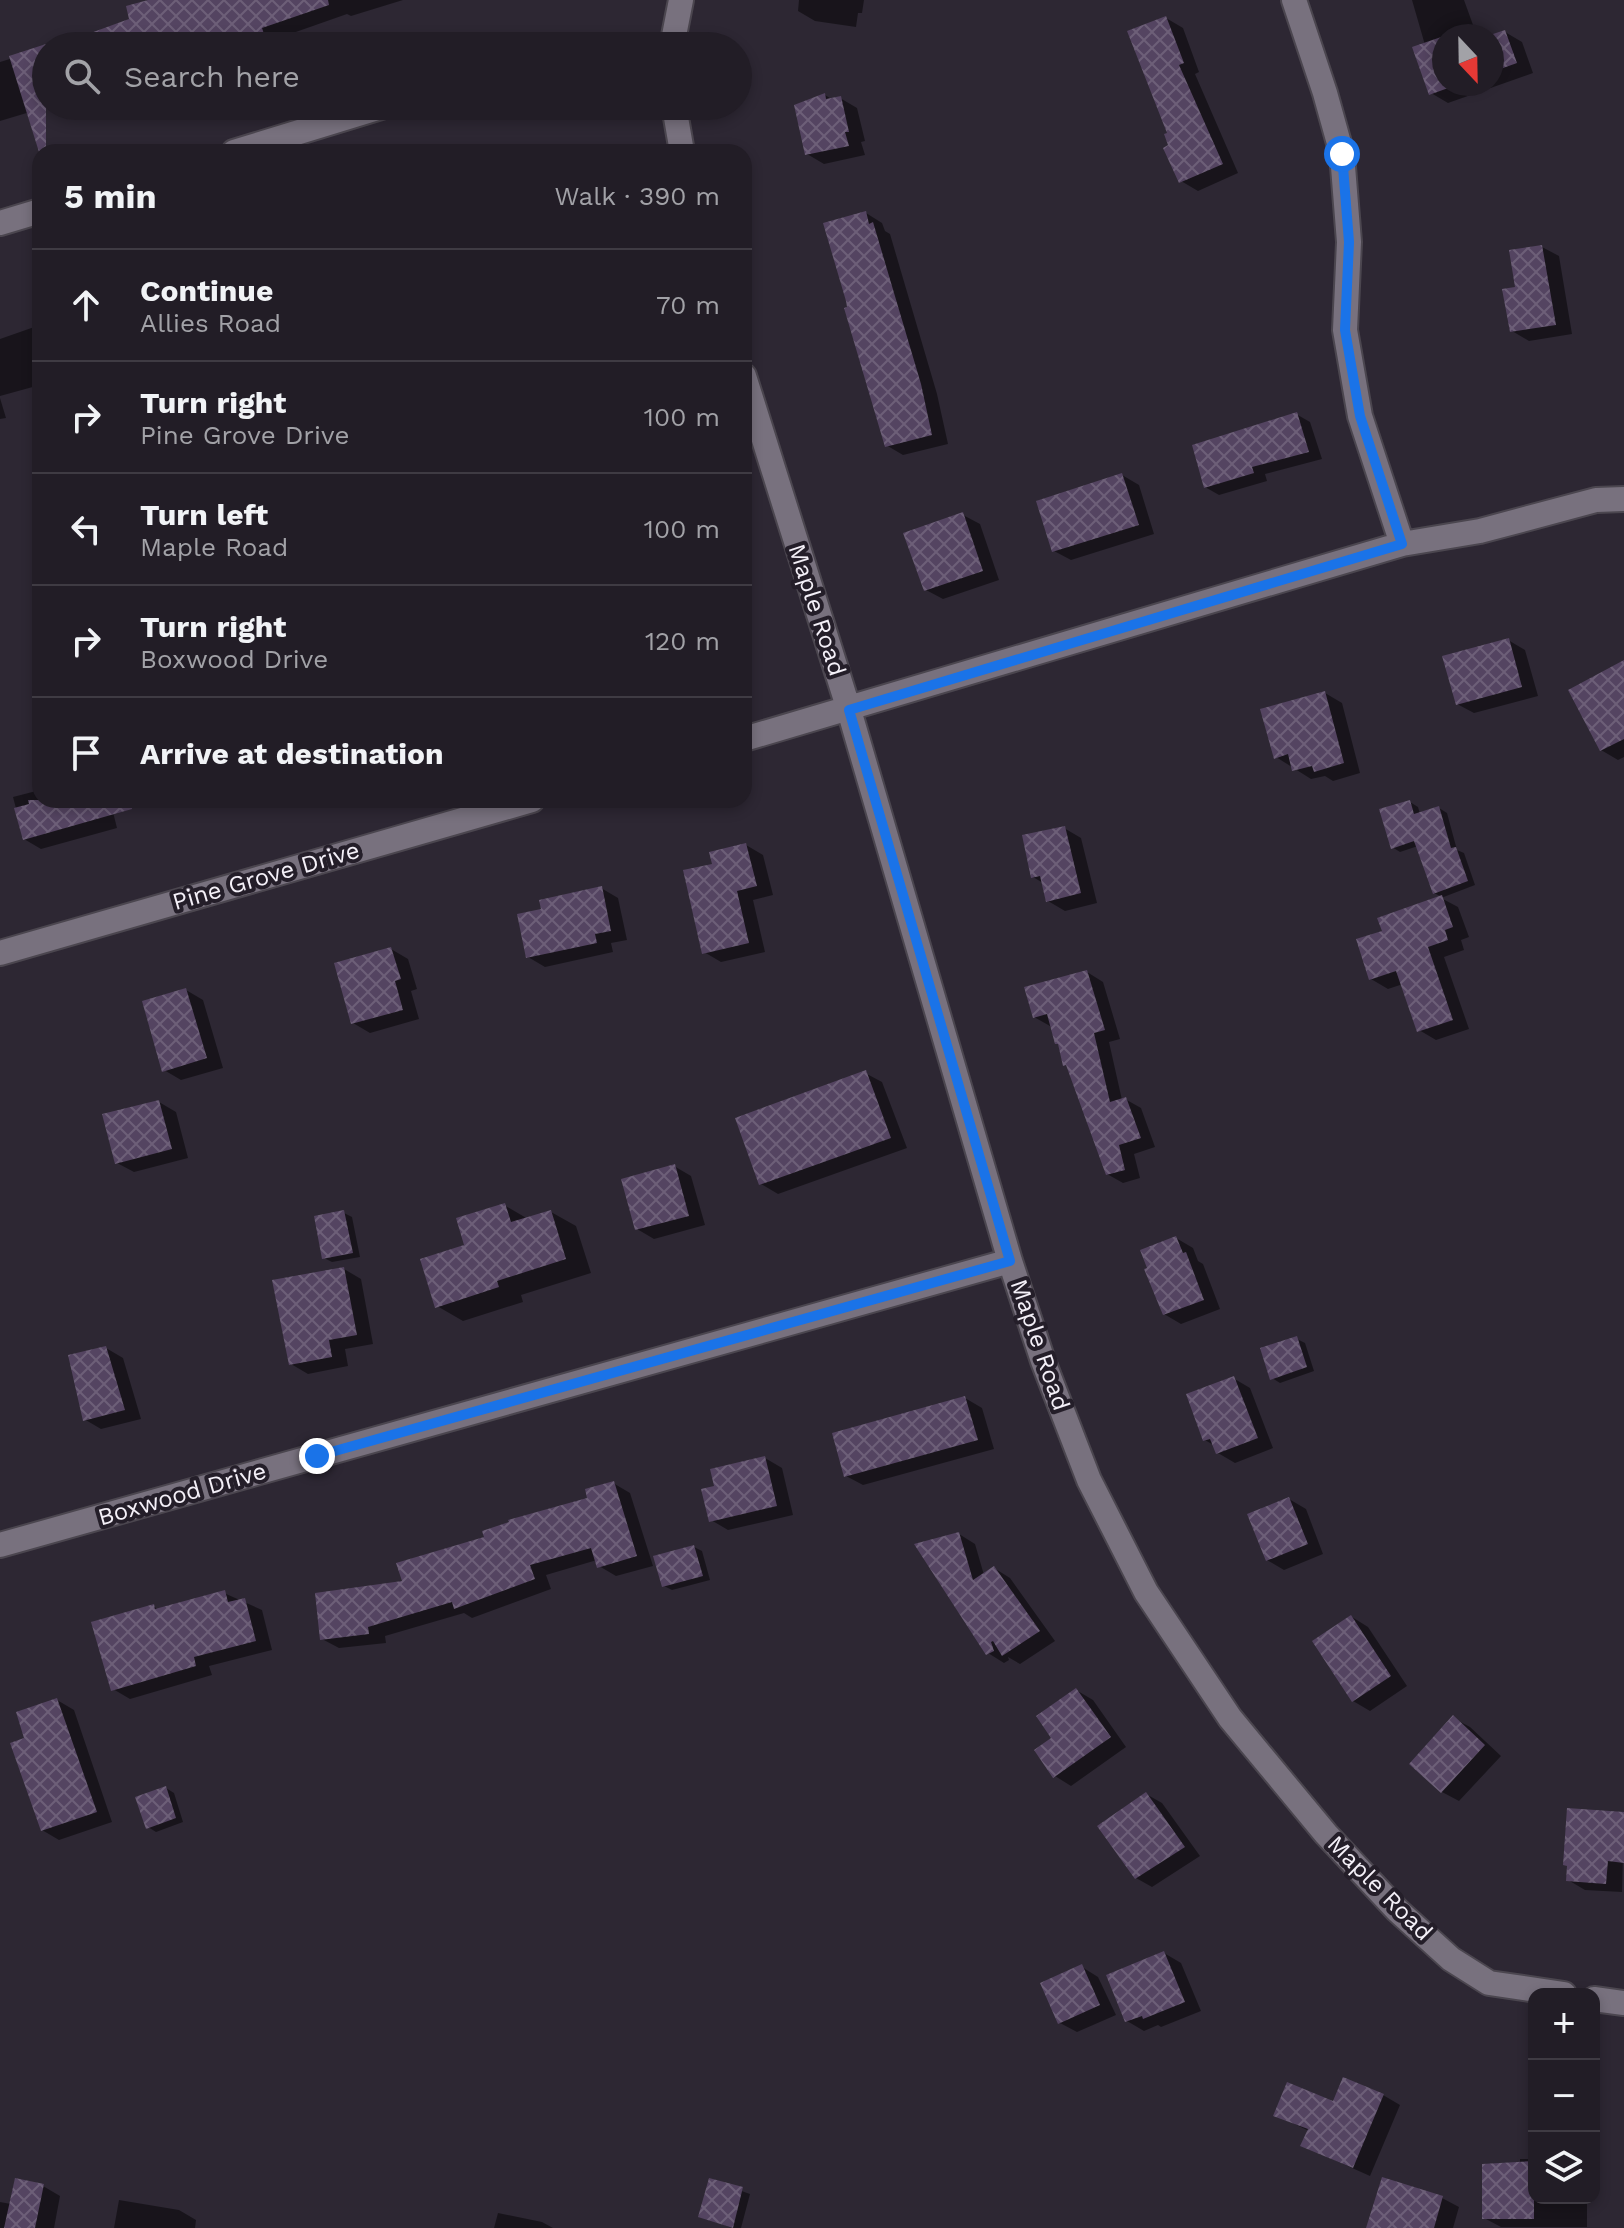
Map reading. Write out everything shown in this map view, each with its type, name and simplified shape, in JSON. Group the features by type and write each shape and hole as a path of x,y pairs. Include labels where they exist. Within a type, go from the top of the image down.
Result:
{"street":[{"path":"675,32 681,0"},
{"path":"1294,0 1342,154 1349,242 1345,330 1360,416 1402,544"},
{"path":"260,144 338,120"},
{"path":"676,120 681,144"},
{"path":"0,223 32,213"},
{"name":"Maple Road","path":"752,401 849,710 1010,1261 1043,1361 1089,1480 1146,1592 1230,1718 1326,1834 1397,1910 1451,1959 1489,1983 1528,1989"},
{"path":"752,737 1402,544 1480,531 1596,500 1624,499"},
{"name":"Pine Grove Drive","path":"0,953 504,808"},
{"name":"Boxwood Drive","path":"0,1545 1010,1261"},
{"path":"1600,2000 1624,2003"}],"building":[{"path":"148,0 328,0 329,5 262,28 263,32 93,32 129,19 126,6"},
{"path":"1166,16 1184,63 1179,65 1223,164 1179,183 1163,148 1168,145 1164,134 1167,133 1127,31"},
{"path":"1504,30 1517,63 1504,68"},
{"path":"1432,40 1432,94 1429,95 1412,47"},
{"path":"32,49 32,120 46,120 46,144 36,144 9,56"},
{"path":"825,93 826,99 841,96 849,146 805,155 794,105"},
{"path":"866,211 869,224 873,222 921,384 932,435 885,447 844,308 847,307 846,301 823,223"},
{"path":"1542,245 1556,325 1510,332 1502,289 1515,287 1509,250"},
{"path":"1297,412 1309,452 1252,467 1254,473 1204,488 1192,445"},
{"path":"1122,473 1139,525 1052,552 1036,501"},
{"path":"963,512 983,571 924,591 903,533"},
{"path":"1509,638 1522,687 1456,705 1442,656"},
{"path":"1624,660 1624,739 1600,751 1568,690"},
{"path":"1325,691 1344,763 1314,772 1312,766 1292,771 1288,754 1274,759 1260,709"},
{"path":"28,800 32,800 32,808 132,809 23,840 14,808 29,804"},
{"path":"1410,800 1414,814 1439,806 1451,848 1456,847 1468,881 1433,894 1414,841 1391,849 1379,809"},
{"path":"1065,826 1081,893 1046,902 1040,876 1031,878 1022,835"},
{"path":"746,843 757,886 737,891 749,943 702,954 683,870 712,864 709,852"},
{"path":"602,886 611,931 595,934 597,943 526,958 517,914 541,909 539,900"},
{"path":"1442,895 1453,927 1445,930 1448,940 1428,947 1453,1020 1417,1032 1396,971 1369,980 1356,939 1382,931 1377,918"},
{"path":"391,947 401,979 395,981 403,1010 351,1024 334,963"},
{"path":"1087,970 1105,1030 1094,1033 1110,1102 1126,1097 1141,1138 1119,1145 1125,1170 1106,1175 1066,1065 1063,1066 1047,1014 1033,1018 1024,987"},
{"path":"186,988 207,1058 162,1072 142,1001"},
{"path":"866,1070 891,1138 759,1185 735,1118"},
{"path":"159,1100 172,1149 115,1164 102,1114"},
{"path":"675,1164 689,1216 635,1230 621,1179"},
{"path":"505,1203 511,1222 551,1210 566,1259 497,1281 499,1287 435,1308 420,1259 464,1245 456,1218"},
{"path":"344,1210 353,1253 322,1259 314,1216"},
{"path":"1176,1236 1183,1253 1186,1252 1204,1300 1163,1315 1144,1269 1147,1268 1140,1250"},
{"path":"344,1267 357,1335 329,1340 332,1357 289,1365 272,1280"},
{"path":"1297,1336 1307,1367 1270,1380 1260,1348"},
{"path":"106,1346 125,1410 83,1421 68,1355"},
{"path":"1234,1376 1258,1438 1216,1454 1210,1439 1203,1441 1186,1394"},
{"path":"965,1396 978,1440 844,1477 832,1433"},
{"path":"765,1456 777,1506 709,1522 701,1489 714,1486 710,1469"},
{"path":"614,1481 637,1556 597,1568 591,1548 530,1565 535,1579 454,1609 452,1602 368,1627 369,1634 320,1640 315,1593 402,1581 396,1563 484,1537 482,1531 508,1520 587,1498 585,1489"},
{"path":"1289,1497 1308,1544 1266,1561 1247,1514"},
{"path":"959,1532 973,1580 994,1566 1040,1631 1002,1656 993,1641 994,1651 986,1655 914,1544"},
{"path":"694,1545 703,1576 662,1587 653,1556"},
{"path":"225,1590 228,1602 245,1598 256,1641 194,1657 196,1666 111,1691 91,1622 154,1604 155,1609"},
{"path":"1351,1615 1391,1676 1352,1702 1312,1641"},
{"path":"1076,1688 1111,1737 1053,1778 1034,1750 1051,1738 1036,1716"},
{"path":"57,1698 97,1812 41,1831 10,1743 24,1738 16,1712"},
{"path":"1453,1715 1485,1745 1441,1793 1409,1764"},
{"path":"166,1786 176,1818 146,1829 135,1797"},
{"path":"1146,1792 1185,1847 1135,1879 1097,1826"},
{"path":"1567,1808 1624,1812 1624,1863 1608,1861 1606,1884 1566,1881 1567,1866 1563,1865"},
{"path":"1164,1951 1185,2002 1143,2019 1142,2016 1125,2022 1106,1975"},
{"path":"1082,1964 1100,2005 1058,2024 1040,1983"},
{"path":"1343,2077 1384,2094 1353,2168 1300,2146 1308,2129 1273,2116 1287,2082 1333,2101"},
{"path":"1528,2161 1528,2204 1534,2204 1534,2219 1482,2219 1482,2164"},
{"path":"1382,2177 1443,2196 1434,2228 1366,2228"},
{"path":"15,2178 44,2184 35,2228 4,2228"},
{"path":"709,2178 743,2187 733,2228 698,2217"}],"route":[{"path":"317,1456 1010,1261 849,710 1402,544 1360,416 1345,330 1349,242 1342,154"}]}
